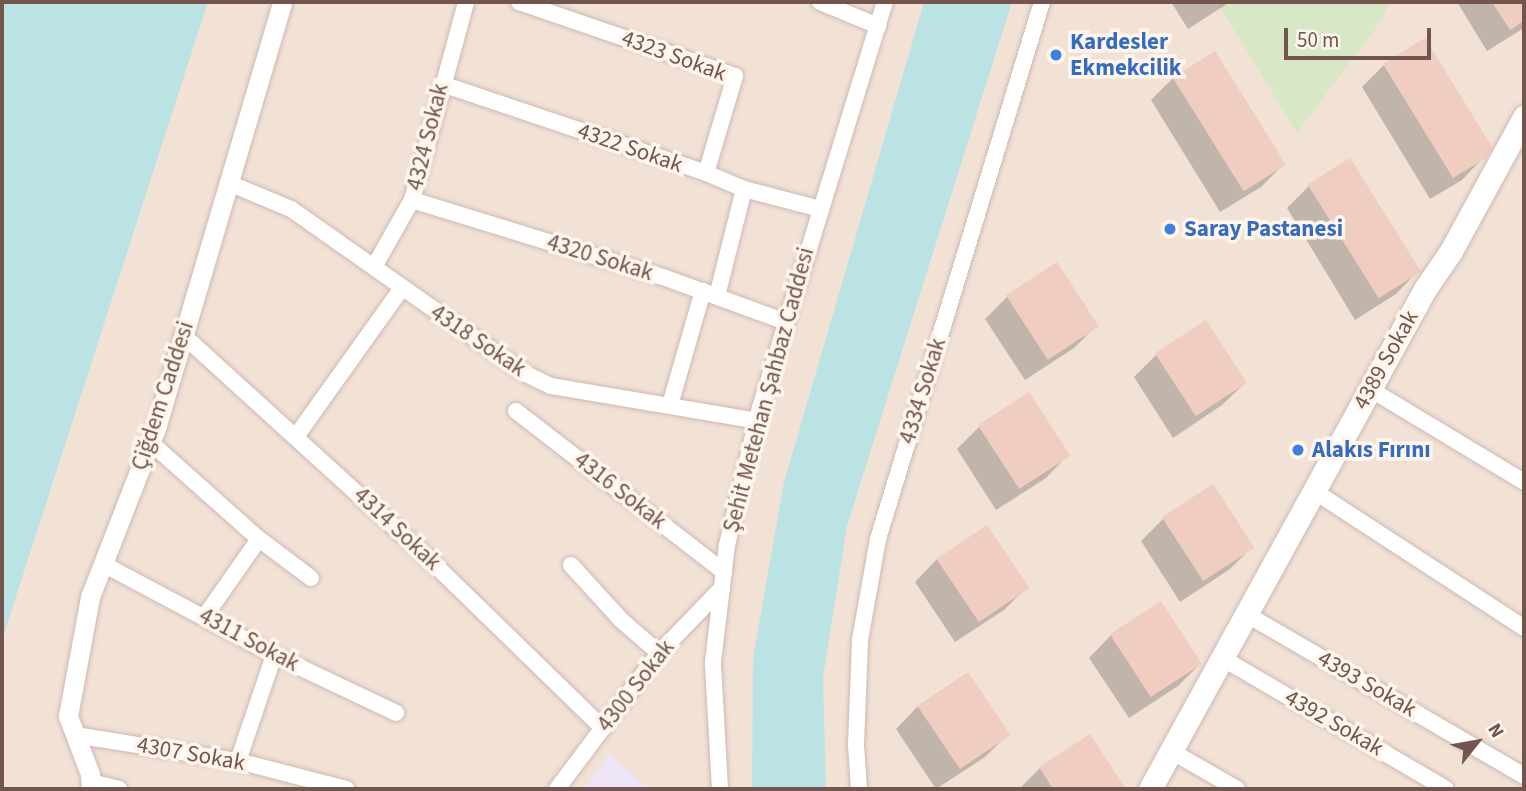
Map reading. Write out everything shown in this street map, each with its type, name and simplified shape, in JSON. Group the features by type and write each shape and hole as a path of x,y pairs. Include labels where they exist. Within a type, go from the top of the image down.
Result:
{"main road":[{"name":"4389 Sokak","path":"1150,789 1370,389 1524,117"}],"street":[{"name":"Çiğdem Caddesi","path":"91,786 68,716 90,597 150,442 231,184 282,2"},
{"name":"4324 Sokak","path":"375,265 412,200 466,2"},
{"name":"4323 Sokak","path":"519,2 735,76 706,173"},
{"path":"820,2 877,26"},
{"name":"Şehit Metehan Şahbaz Caddesi","path":"720,789 713,662 727,545 757,421 885,2"},
{"name":"4334 Sokak","path":"859,789 856,745 860,640 878,539 1042,2"},
{"name":"4322 Sokak","path":"442,84 706,173 744,189 820,209"},
{"name":"4318 Sokak","path":"231,184 291,209 375,265 401,289 524,373 551,386 757,421"},
{"path":"670,405 744,189"},
{"name":"4320 Sokak","path":"412,200 710,294 786,322"},
{"path":"297,435 401,289"},
{"name":"4314 Sokak","path":"184,336 297,435 603,728"},
{"path":"1370,389 1524,482"},
{"name":"4316 Sokak","path":"516,411 723,580"},
{"path":"150,442 259,539 311,578"},
{"path":"1314,491 1524,628"},
{"path":"205,616 259,539"},
{"name":"4311 Sokak","path":"103,564 274,655 396,713"},
{"path":"571,565 621,620 659,653"},
{"name":"4300 Sokak","path":"557,789 659,653 723,580"},
{"name":"4393 Sokak","path":"1245,614 1524,776"},
{"path":"238,761 274,655"},
{"name":"4392 Sokak","path":"1222,658 1446,789"},
{"name":"4307 Sokak","path":"75,734 238,761 346,789"},
{"path":"1171,751 1237,789"},
{"path":"91,786 119,789"}],"shaded area":[{"path":"2,2 1524,2 1524,789 2,789"},
{"path":"609,754 649,789 584,789"}],"green space":[{"path":"1217,2 1390,2 1379,24 1297,133"}],"water":[{"path":"2,2 208,2 2,640"},
{"path":"924,2 1012,2 847,526 823,678 826,789 752,789 753,658 784,482"}],"building":[{"path":"1492,2 1524,2 1524,21 1510,30"},
{"path":"1425,38 1492,147 1486,158 1453,178 1383,64"},
{"path":"1215,51 1286,165 1244,191 1173,77"},
{"path":"1350,158 1421,272 1379,298 1308,184"},
{"path":"1057,262 1099,327 1048,360 1006,295"},
{"path":"1206,320 1247,383 1196,416 1155,353"},
{"path":"1029,392 1070,456 1019,489 978,425"},
{"path":"1213,484 1254,548 1203,581 1162,517"},
{"path":"987,525 1029,588 979,622 936,559"},
{"path":"1161,601 1202,664 1151,697 1110,634"},
{"path":"968,672 1010,735 960,769 917,706"},
{"path":"1090,734 1126,789 1053,789 1039,767"}],"place":[{"name":"Kardesler Ekmekcilik","path":"1056,55"},
{"name":"Saray Pastanesi","path":"1170,229"},
{"name":"Alakıs Fırını","path":"1298,450"}]}
